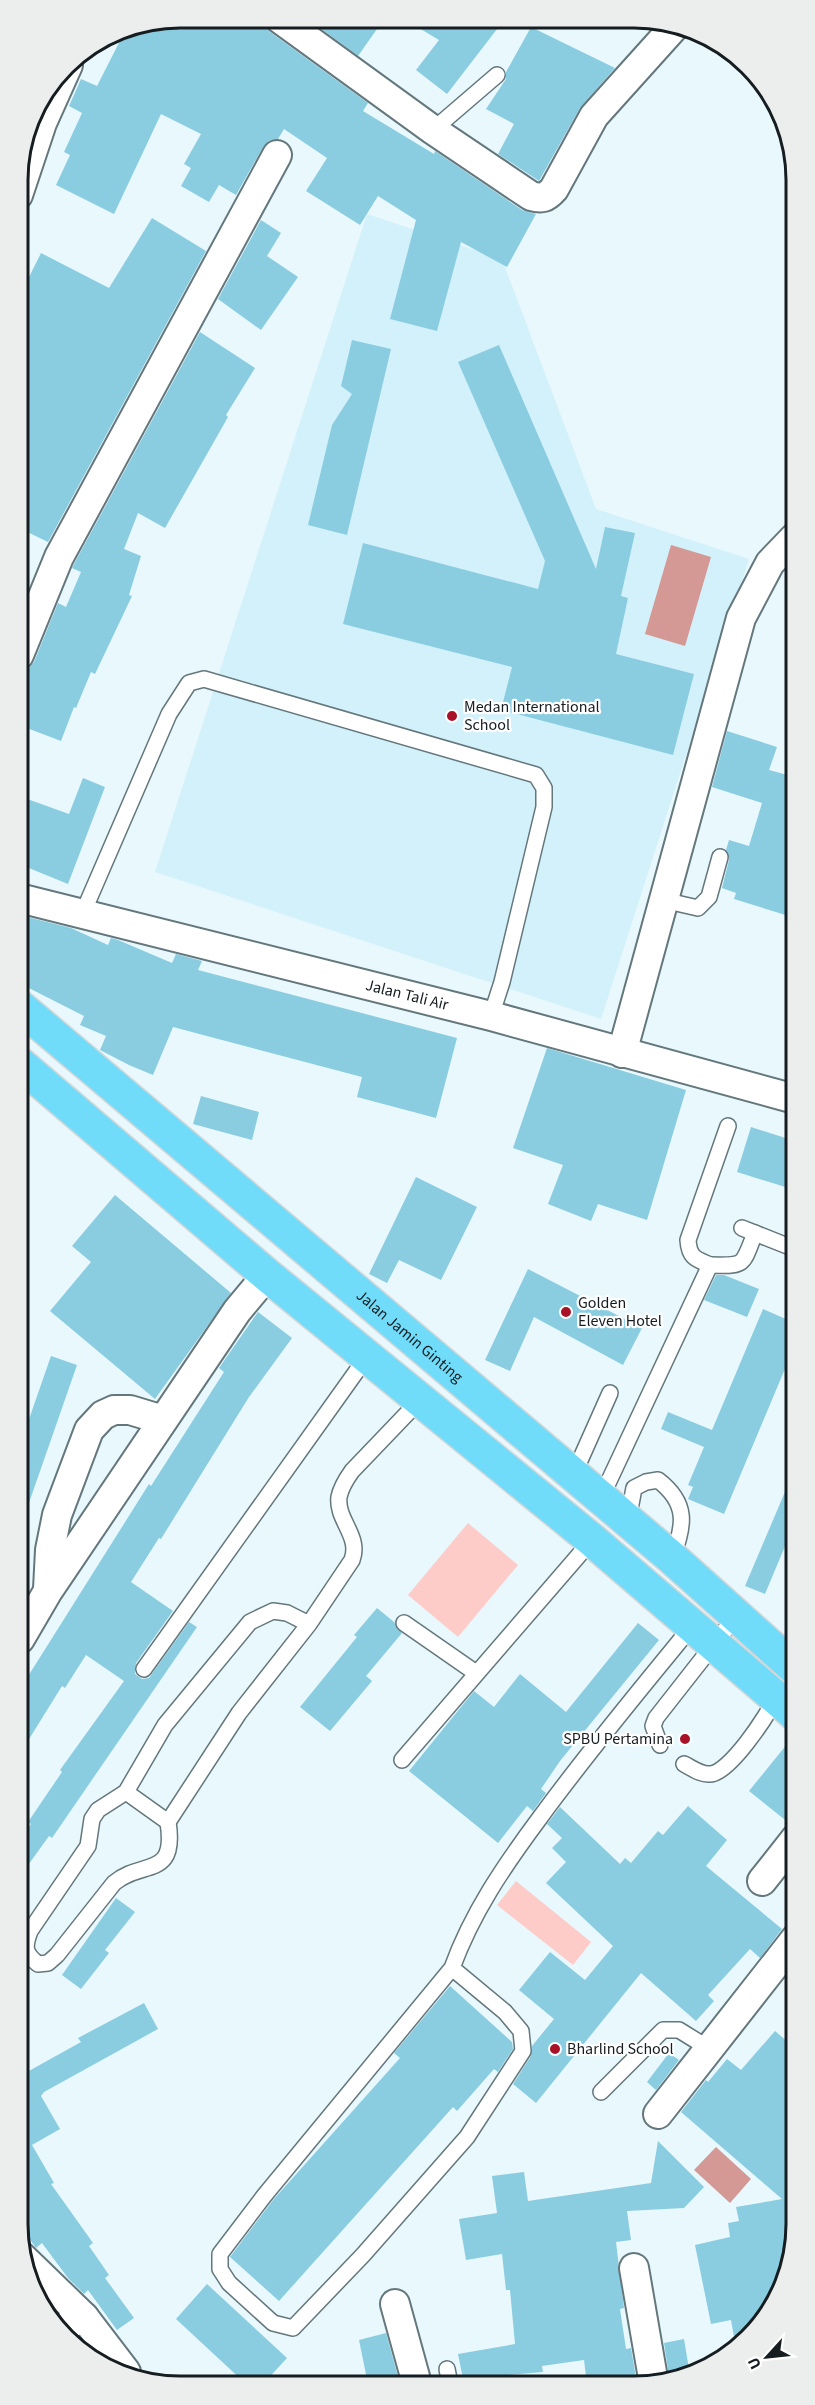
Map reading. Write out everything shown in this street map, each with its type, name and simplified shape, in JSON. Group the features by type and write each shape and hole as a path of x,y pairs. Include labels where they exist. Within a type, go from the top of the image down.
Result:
{"highway":[{"name":"Jalan Jamin Ginting","path":"29,1014 573,1476 628,1520 786,1661"},
{"path":"29,1071 366,1358 592,1540 786,1706"}],"street":[{"path":"292,28 433,130 531,196 541,199 548,197 594,116 669,33"},
{"path":"31,157 54,96"},
{"path":"29,631 59,557 278,155"},
{"path":"622,1053 741,618 770,563 786,546"},
{"name":"Jalan Tali Air","path":"29,900 491,1016 786,1097"},
{"path":"28,1625 48,1591 237,1311 267,1275"},
{"path":"48,1591 50,1550 57,1515 89,1430 103,1415 114,1410 130,1410 163,1420"},
{"path":"762,1881 786,1851"},
{"path":"657,2114 786,1950"},
{"path":"634,2268 652,2375"},
{"path":"39,2280 72,2323 115,2362"},
{"path":"395,2304 415,2376"}],"lane":[{"path":"433,130 497,75"},
{"path":"82,915 169,714 189,683 204,679 536,775 544,788 544,807 502,982 491,1016"},
{"path":"663,900 698,908 709,897 720,857"},
{"path":"728,1126 688,1240 688,1250 693,1258 710,1265 737,1265 744,1261 749,1230 786,1245"},
{"path":"601,1498 710,1265"},
{"path":"144,1669 366,1358"},
{"path":"573,1476 610,1393"},
{"path":"168,1822 239,1713 309,1624 355,1552 353,1538 341,1511 339,1498 345,1482 352,1471 420,1400"},
{"path":"628,1520 634,1488 646,1482 658,1480 672,1490 680,1506 682,1532 672,1558"},
{"path":"402,1760 592,1540"},
{"path":"28,1936 88,1846 92,1819 98,1810 126,1792 165,1725 250,1622 273,1611 287,1612 309,1624"},
{"path":"452,1968 505,2012 521,2031 523,2051 467,2137 363,2256 293,2328 273,2323 229,2283 220,2269 220,2254 272,2187 452,1968 469,1927 497,1876 565,1783 703,1636 736,1616"},
{"path":"404,1623 476,1673"},
{"path":"660,1745 653,1726 656,1718 703,1636"},
{"path":"684,1764 702,1774 713,1775 725,1768 768,1715 786,1706"},
{"path":"28,1957 38,1964 48,1963 57,1956 114,1883 124,1874 153,1868 159,1864 172,1839 168,1822 126,1792"},
{"path":"601,2092 663,2030 679,2030 708,2048"}],"shaded area":[{"name":"Medan International School","path":"367,214 502,259 596,509 749,559 601,1019 155,872"},
{"path":"671,545 711,557 685,646 645,634"},
{"path":"468,1523 518,1565 458,1637 408,1595"},
{"path":"516,1881 591,1942 573,1965 497,1905"},
{"path":"716,2147 751,2179 730,2203 694,2170"}],"building":[{"path":"180,28 268,28 270,32 368,103 363,111 434,154 435,151 522,210 536,214 507,267 461,242 437,331 390,319 416,220 378,196 360,225 306,191 327,158 284,129 278,139 269,141 263,147 236,195 219,185 209,202 181,186 191,168 184,164 201,134 161,114 114,214 56,185 70,155 64,152 82,113 69,106 81,79 97,86 122,40 151,31"},
{"path":"320,28 378,28 358,56"},
{"path":"419,28 498,28 447,94 416,70 439,40"},
{"path":"530,28 615,68 580,108 539,181 498,154 514,124 486,109 506,79 506,72"},
{"path":"152,218 206,251 48,542 29,533 29,277 41,253 109,288"},
{"path":"261,220 281,233 267,256 298,277 261,330 218,299"},
{"path":"200,332 255,368 226,415 228,417 165,528 138,513 124,549 141,556 129,595 132,596 95,674 91,672 61,741 29,729 29,668 34,662 58,603 66,607 81,572 72,568"},
{"path":"352,340 391,349 347,535 308,525 332,425 352,394 341,386"},
{"path":"499,345 596,569 605,527 635,533 621,596 628,598 616,654 694,674 673,755 501,710 512,667 343,624 363,543 538,589 545,561 458,362"},
{"path":"727,731 777,747 769,770 786,775 786,915 734,899 736,893 722,888 729,860 726,850 729,840 749,846 762,803 712,787"},
{"path":"83,778 105,787 68,884 29,868 29,799 69,814"},
{"path":"29,917 71,928 108,945 111,938 172,963 176,954 202,961 198,970 457,1038 436,1118 357,1097 362,1077 173,1027 153,1075 100,1050 106,1036 80,1025 84,1016 29,988"},
{"path":"547,1048 686,1090 647,1220 598,1204 591,1221 548,1204 563,1165 513,1148"},
{"path":"201,1096 259,1112 252,1140 193,1124"},
{"path":"751,1127 786,1138 786,1187 737,1172"},
{"path":"416,1177 477,1207 441,1280 399,1260 387,1283 369,1274"},
{"path":"115,1195 231,1293 155,1399 50,1311 91,1262 72,1246"},
{"name":"Golden Eleven Hotel","path":"528,1269 642,1328 623,1365 534,1317 510,1371 485,1360"},
{"path":"716,1275 724,1275 759,1289 747,1317 704,1300"},
{"path":"763,1309 786,1319 786,1366 724,1514 688,1499 693,1487 688,1485 704,1447 661,1429 668,1412 712,1430"},
{"path":"258,1312 292,1338 249,1397 161,1539 159,1538 131,1582 173,1611 136,1663 135,1674 142,1679 149,1678 189,1622 197,1627 52,1838 49,1836 28,1865 28,1828 31,1824 28,1822 62,1772 60,1770 124,1681 86,1655 65,1688 62,1686 28,1740 28,1676 149,1484 151,1486 224,1372 219,1368"},
{"path":"51,1356 77,1365 28,1505 28,1421"},
{"path":"786,1490 786,1544 765,1594 745,1586"},
{"path":"377,1608 394,1622 402,1633 366,1676 372,1681 330,1731 300,1707 357,1637 354,1635"},
{"path":"638,1623 659,1640 560,1761 541,1789 546,1793 533,1811 527,1806 498,1843 409,1771 474,1691 494,1707 520,1674 566,1712"},
{"path":"786,1745 786,1821 749,1791"},
{"path":"688,1806 727,1840 706,1866 782,1929 760,1958 750,1949 708,1995 714,2001 696,2021 641,1973 536,2103 513,2084 531,2056 532,2046 554,2019 519,1990 550,1952 585,1980 613,1946 546,1883 566,1862 552,1848 562,1838 547,1824 560,1807 620,1864 625,1858 631,1863 658,1831 663,1835"},
{"path":"116,1898 135,1912 105,1950 109,1953 81,1989 62,1975"},
{"path":"450,1986 512,2042 513,2049 498,2072 494,2069 457,2111 453,2107 279,2301 230,2257 273,2200 400,2058 394,2053"},
{"path":"144,2003 158,2029 44,2092 41,2096 60,2129 32,2145 54,2183 51,2184 93,2243 89,2246 109,2275 105,2278 134,2318 117,2330 88,2290 84,2294 68,2278 42,2243 36,2248 29,2239 28,2071 81,2042 78,2038"},
{"path":"775,2031 786,2040 786,2235 784,2254 771,2292 749,2325 737,2327 737,2337 734,2339 731,2320 711,2324 695,2245 730,2237 728,2223 739,2221 736,2207 782,2199 681,2112 706,2080 708,2082 727,2059 741,2070"},
{"path":"669,2053 679,2060 656,2090 647,2082"},
{"path":"658,2141 704,2187 684,2208 627,2211 631,2240 616,2242 624,2308 620,2309 626,2349 631,2348 636,2376 586,2376 584,2360 542,2366 543,2372 508,2376 462,2376 458,2354 515,2344 510,2290 506,2290 502,2254 466,2260 459,2219 497,2213 492,2176 524,2172 528,2201 651,2183"},
{"path":"207,2284 287,2358 270,2376 237,2376 176,2319"},
{"path":"386,2333 398,2376 366,2376 359,2340"},
{"path":"684,2339 689,2366 668,2373 664,2343"}],"place":[{"name":"Medan International School","path":"452,716"},
{"name":"Golden Eleven Hotel","path":"566,1312"},
{"name":"SPBU Pertamina","path":"685,1739"},
{"name":"Bharlind School","path":"555,2049"}]}
